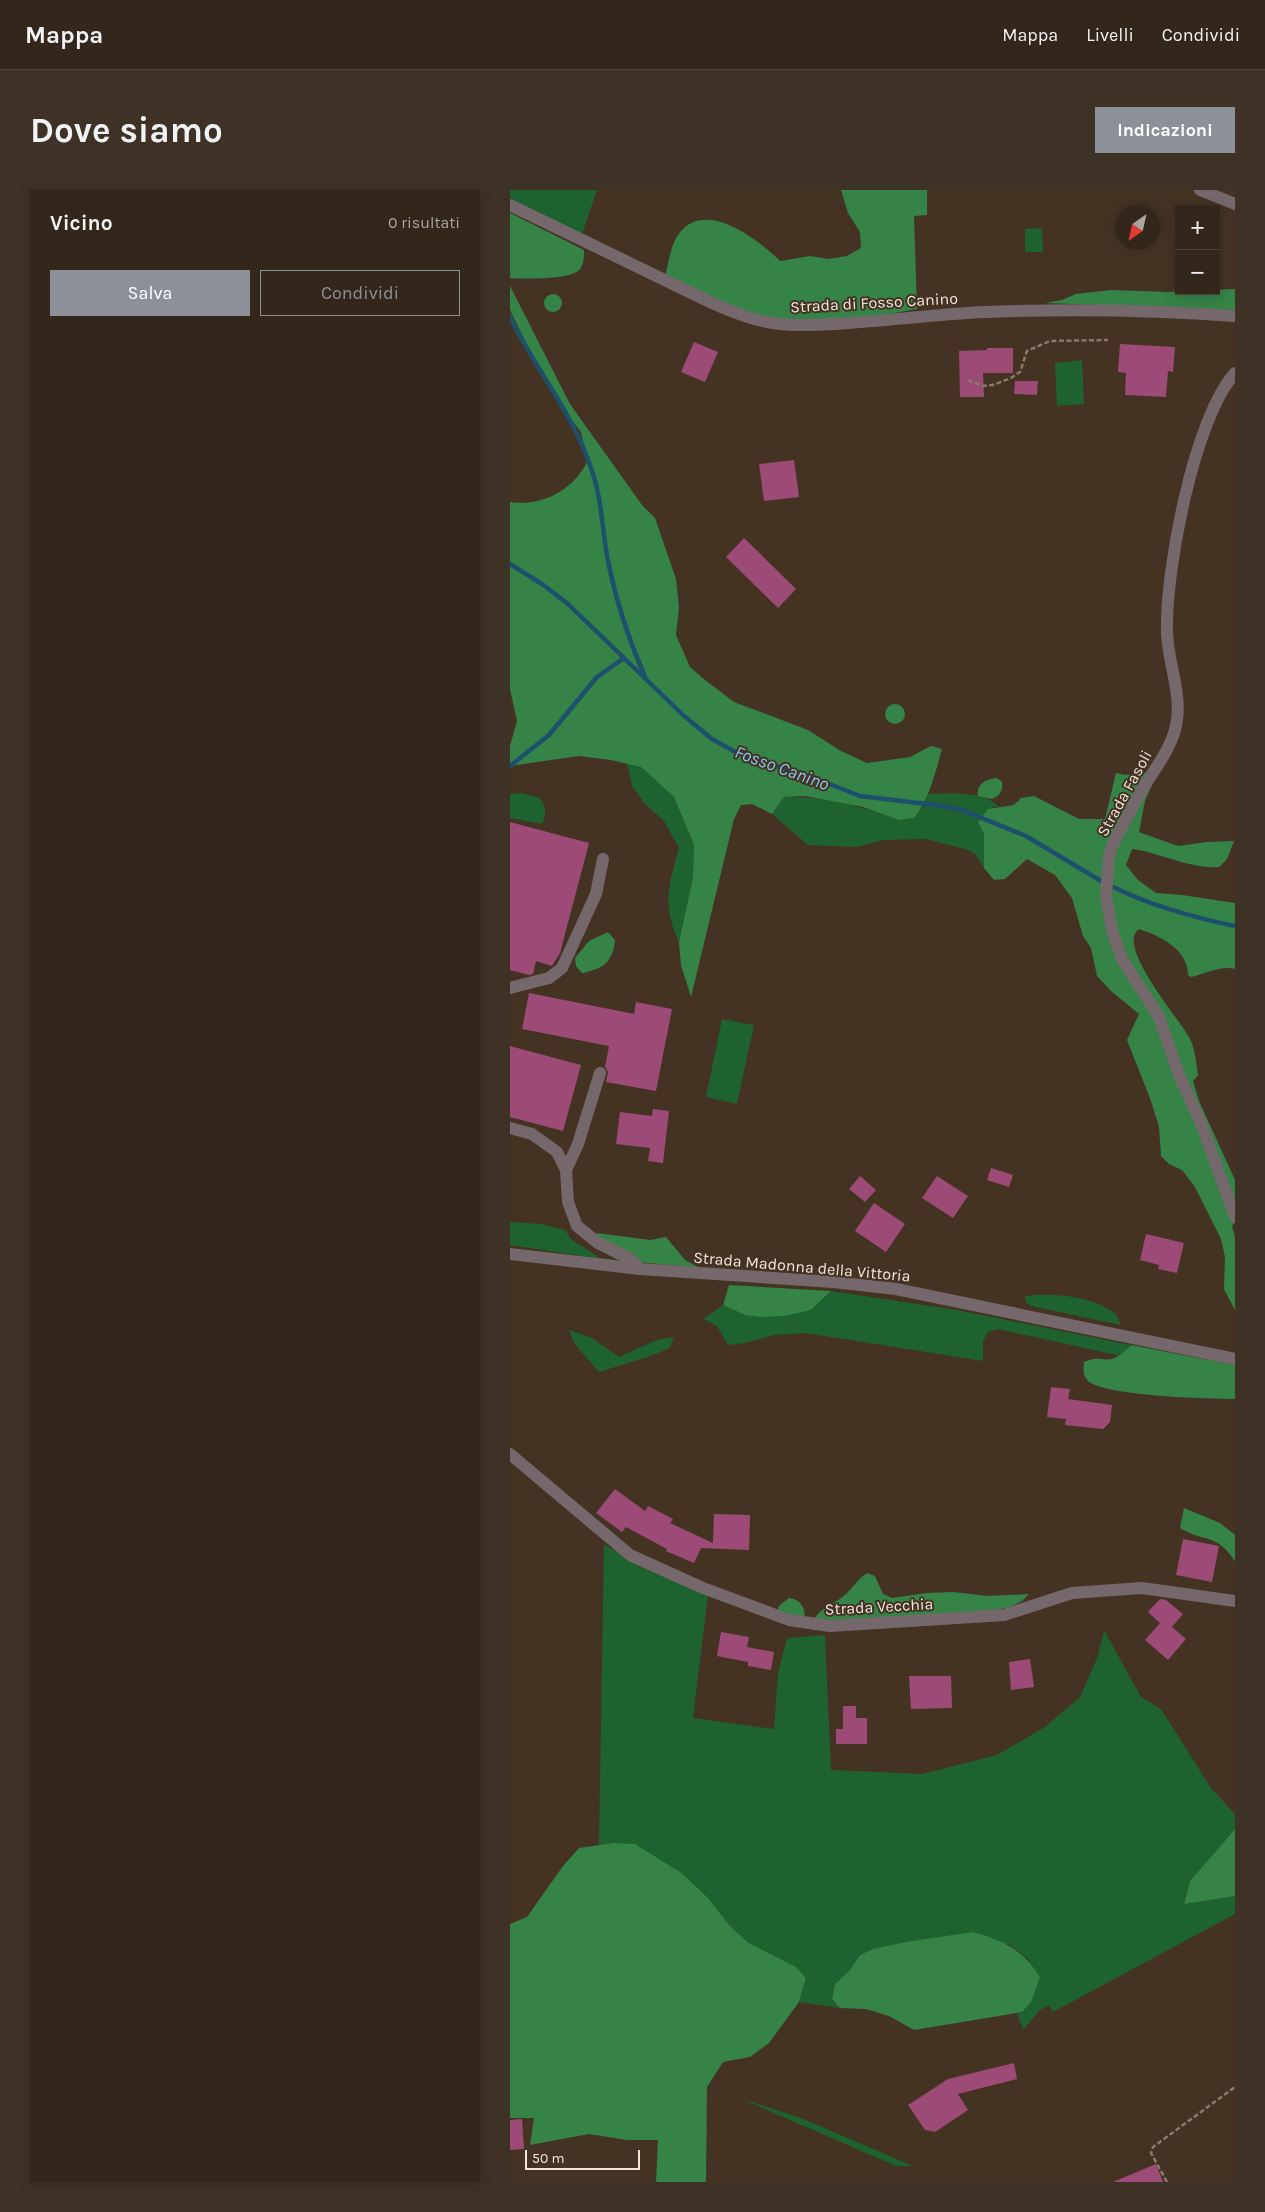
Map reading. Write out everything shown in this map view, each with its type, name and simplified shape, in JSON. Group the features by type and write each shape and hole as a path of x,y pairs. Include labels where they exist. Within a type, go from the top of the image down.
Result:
{"street":[{"path":"1200,190 1235,204"},
{"name":"Strada di Fosso Canino","path":"510,205 712,303 730,311 764,321 817,325 982,312 1051,310 1140,311 1235,316"},
{"name":"Strada Fasoli","path":"1235,373 1223,388 1204,432 1185,501 1173,557 1166,613 1167,636 1178,704 1174,734 1113,844 1109,855 1106,896 1108,914 1116,946 1132,975 1160,1017 1179,1075 1202,1126 1235,1217"},
{"path":"510,988 549,978 562,968 596,894 604,859"},
{"path":"566,1170 578,1144 600,1073"},
{"path":"510,1128 532,1134 557,1152 566,1170 568,1202 577,1226 598,1242 629,1258 640,1268"},
{"name":"Strada Madonna della Vittoria","path":"510,1254 640,1268 833,1282 896,1289 1235,1359"},
{"name":"Strada Vecchia","path":"510,1454 630,1555 703,1588 789,1620 830,1626 1004,1615 1072,1593 1142,1588 1235,1601"}],"path":[{"path":"968,380 983,386 993,385 1011,378 1020,372 1027,351 1050,341 1108,340"},
{"path":"1167,2182 1151,2153 1153,2148 1235,2087"}],"green space":[{"path":"510,190 597,190 582,234 510,198"},
{"path":"841,190 927,190 927,215 914,216 917,309 850,321 771,320 664,280 673,246 679,234 694,222 707,220 734,227 748,235 780,261 810,256 828,259 847,256 861,248 860,232 848,213"},
{"path":"510,213 584,250 580,269 575,273 558,277 510,278"},
{"path":"1042,228 1043,252 1025,252 1025,229"},
{"path":"510,286 570,404 642,505 655,518 676,579 679,608 676,635 690,667 734,702 808,730 841,751 867,763 910,757 931,746 942,749 928,794 914,818 899,820 863,807 805,796 784,797 772,814 752,804 741,805 734,819 691,997 681,965 679,942 693,877 694,845 674,797 641,767 611,760 579,756 510,766 510,746 517,721 510,689 510,502 534,502 555,494 574,481 587,462 581,432 559,404 541,374 510,310"},
{"path":"1235,289 1235,310 1045,303 1062,300 1076,294 1111,290 1175,292 1175,295 1220,295 1220,290"},
{"path":"549,294 557,294 562,299 560,310 549,312 544,307 544,299"},
{"path":"1082,360 1084,404 1057,406 1055,363"},
{"path":"895,704 902,707 905,714 902,721 895,724 888,721 885,714 888,707"},
{"path":"627,763 641,767 674,797 694,845 693,877 679,942 670,917 668,895 679,848 664,821 645,804 632,786"},
{"path":"1158,771 1145,801 1139,832 1178,846 1234,841 1227,859 1219,867 1197,866 1132,849 1126,865 1138,880 1156,893 1235,903 1235,969 1219,969 1191,977 1188,975 1187,966 1178,951 1164,940 1139,929 1134,937 1135,950 1151,982 1191,1041 1198,1075 1193,1081 1199,1101 1235,1180 1235,1222 1232,1226 1235,1237 1235,1310 1224,1289 1225,1257 1221,1239 1195,1187 1182,1170 1169,1164 1161,1156 1159,1127 1127,1040 1139,1014 1111,991 1097,976 1091,948 1083,936 1072,898 1055,875 1027,859 1005,879 994,880 984,868 984,834 978,822 988,809 1014,805 1021,798 1034,796 1079,819 1105,819 1116,773 1125,775"},
{"path":"997,778 1002,782 999,794 992,799 978,796 980,785"},
{"path":"521,793 540,798 545,811 542,824 510,818 510,794"},
{"path":"928,794 975,795 999,807 993,807 978,822 984,834 984,868 976,855 968,850 926,839 884,840 857,847 808,845 772,814 784,797 799,797 843,803 899,820 922,808"},
{"path":"608,932 615,940 609,959 601,967 582,973 576,966 575,958 589,941"},
{"path":"722,1019 754,1025 737,1104 706,1097"},
{"path":"510,1222 541,1224 565,1230 571,1239 601,1259 510,1245"},
{"path":"597,1233 650,1240 666,1237 685,1260 700,1268 618,1260 607,1254"},
{"path":"729,1285 831,1291 811,1310 784,1316 762,1317 745,1315 723,1305"},
{"path":"831,1291 957,1310 1131,1345 1121,1356 998,1329 988,1332 983,1341 983,1361 806,1333 774,1335 745,1343 728,1345 717,1326 703,1319 723,1305 745,1315 811,1310"},
{"path":"1025,1296 1065,1296 1095,1303 1114,1313 1121,1325 1031,1306 1026,1302"},
{"path":"569,1330 592,1338 619,1357 657,1340 674,1337 670,1348 599,1372 574,1343"},
{"path":"1131,1345 1235,1365 1235,1399 1135,1393 1098,1386 1086,1379 1084,1362 1091,1359 1111,1359 1123,1353"},
{"path":"1184,1508 1220,1523 1235,1535 1235,1561 1228,1552 1215,1542 1180,1528"},
{"path":"604,1544 634,1563 708,1595 693,1718 774,1729 778,1673 787,1638 825,1635 831,1770 922,1774 997,1755 1045,1727 1080,1697 1098,1656 1104,1630 1141,1697 1161,1709 1211,1788 1235,1814 1235,1829 1190,1881 1184,1903 1235,1896 1235,1914 1053,2012 1049,2005 1040,2010 1023,2030 1017,2013 1022,2012 1029,1960 1012,1946 973,1932 873,1949 860,1955 851,1970 835,1984 832,1999 840,2008 799,2002 806,1978 796,1967 749,1943 730,1926 708,1898 683,1874 613,1843 599,1845"},
{"path":"867,1573 875,1576 883,1594 892,1598 927,1593 953,1592 988,1596 1029,1594 1022,1601 1010,1607 976,1614 813,1621 824,1608 843,1597"},
{"path":"789,1598 802,1605 805,1620 777,1614 779,1606"},
{"path":"1235,1829 1235,1896 1184,1904 1190,1881"},
{"path":"613,1843 635,1844 683,1874 708,1898 730,1926 749,1943 796,1967 806,1978 799,2002 769,2043 750,2057 723,2062 707,2087 706,2182 656,2182 658,2140 627,2140 589,2134 530,2145 534,2118 510,2118 510,1924 527,1917 563,1866 579,1848"},
{"path":"973,1932 1012,1947 1026,1959 1040,1977 1031,2002 1022,2012 914,2030 889,2016 866,2009 840,2008 832,1999 835,1984 850,1970 860,1955 873,1949 906,1942"},
{"path":"742,2099 801,2118 913,2166 896,2166"}],"building":[{"path":"694,342 718,352 705,382 681,372"},
{"path":"1120,344 1175,347 1173,372 1168,371 1166,397 1125,395 1126,373 1118,372"},
{"path":"987,348 1013,348 1013,373 983,373 984,397 960,397 959,351 987,350"},
{"path":"1015,381 1038,381 1037,395 1014,394"},
{"path":"794,460 799,497 764,501 759,464"},
{"path":"744,538 796,589 778,608 726,557"},
{"path":"510,822 589,843 560,953 552,966 536,961 533,974 529,975 510,970"},
{"path":"529,993 634,1014 636,1002 672,1009 656,1091 606,1082 608,1072 605,1067 609,1046 522,1029"},
{"path":"510,1046 581,1065 563,1131 510,1117"},
{"path":"653,1109 669,1111 663,1163 648,1161 650,1148 616,1144 620,1112 652,1116"},
{"path":"991,1168 1013,1175 1009,1187 987,1180"},
{"path":"860,1176 876,1190 865,1202 849,1189"},
{"path":"937,1176 968,1196 953,1218 922,1198"},
{"path":"874,1203 905,1224 886,1252 855,1231"},
{"path":"1146,1234 1184,1243 1177,1273 1158,1269 1159,1265 1140,1260"},
{"path":"1051,1387 1070,1389 1068,1399 1112,1405 1110,1422 1103,1429 1065,1425 1066,1419 1047,1417"},
{"path":"615,1489 645,1511 648,1506 673,1519 670,1523 713,1543 714,1514 750,1515 749,1550 701,1548 694,1563 666,1551 667,1549 626,1527 622,1532 596,1513"},
{"path":"1183,1539 1219,1546 1212,1582 1176,1575"},
{"path":"1160,1599 1166,1600 1183,1614 1172,1627 1186,1639 1168,1660 1145,1640 1160,1623 1148,1612"},
{"path":"721,1632 749,1637 747,1647 774,1652 771,1670 748,1666 748,1662 717,1656"},
{"path":"1030,1659 1034,1687 1011,1690 1009,1662"},
{"path":"909,1676 951,1676 952,1708 911,1709"},
{"path":"843,1706 856,1706 856,1718 867,1718 867,1744 836,1744 836,1729 843,1729"},
{"path":"1014,2063 1017,2079 958,2094 968,2110 935,2132 925,2130 908,2105 948,2079"},
{"path":"522,2119 524,2149 510,2150 510,2120"},
{"path":"1156,2164 1163,2182 1113,2182"}],"waterway":[{"path":"510,317 564,410 591,468 600,502 608,561 615,591 628,635 645,677"},
{"name":"Fosso Canino","path":"510,564 542,584 568,604 683,715 712,739 737,753 814,778 860,796 962,810 1026,836 1101,881"},
{"path":"510,766 549,735 597,677 624,658"},
{"name":"Fosso Canino","path":"1111,886 1171,910 1235,926"}]}
